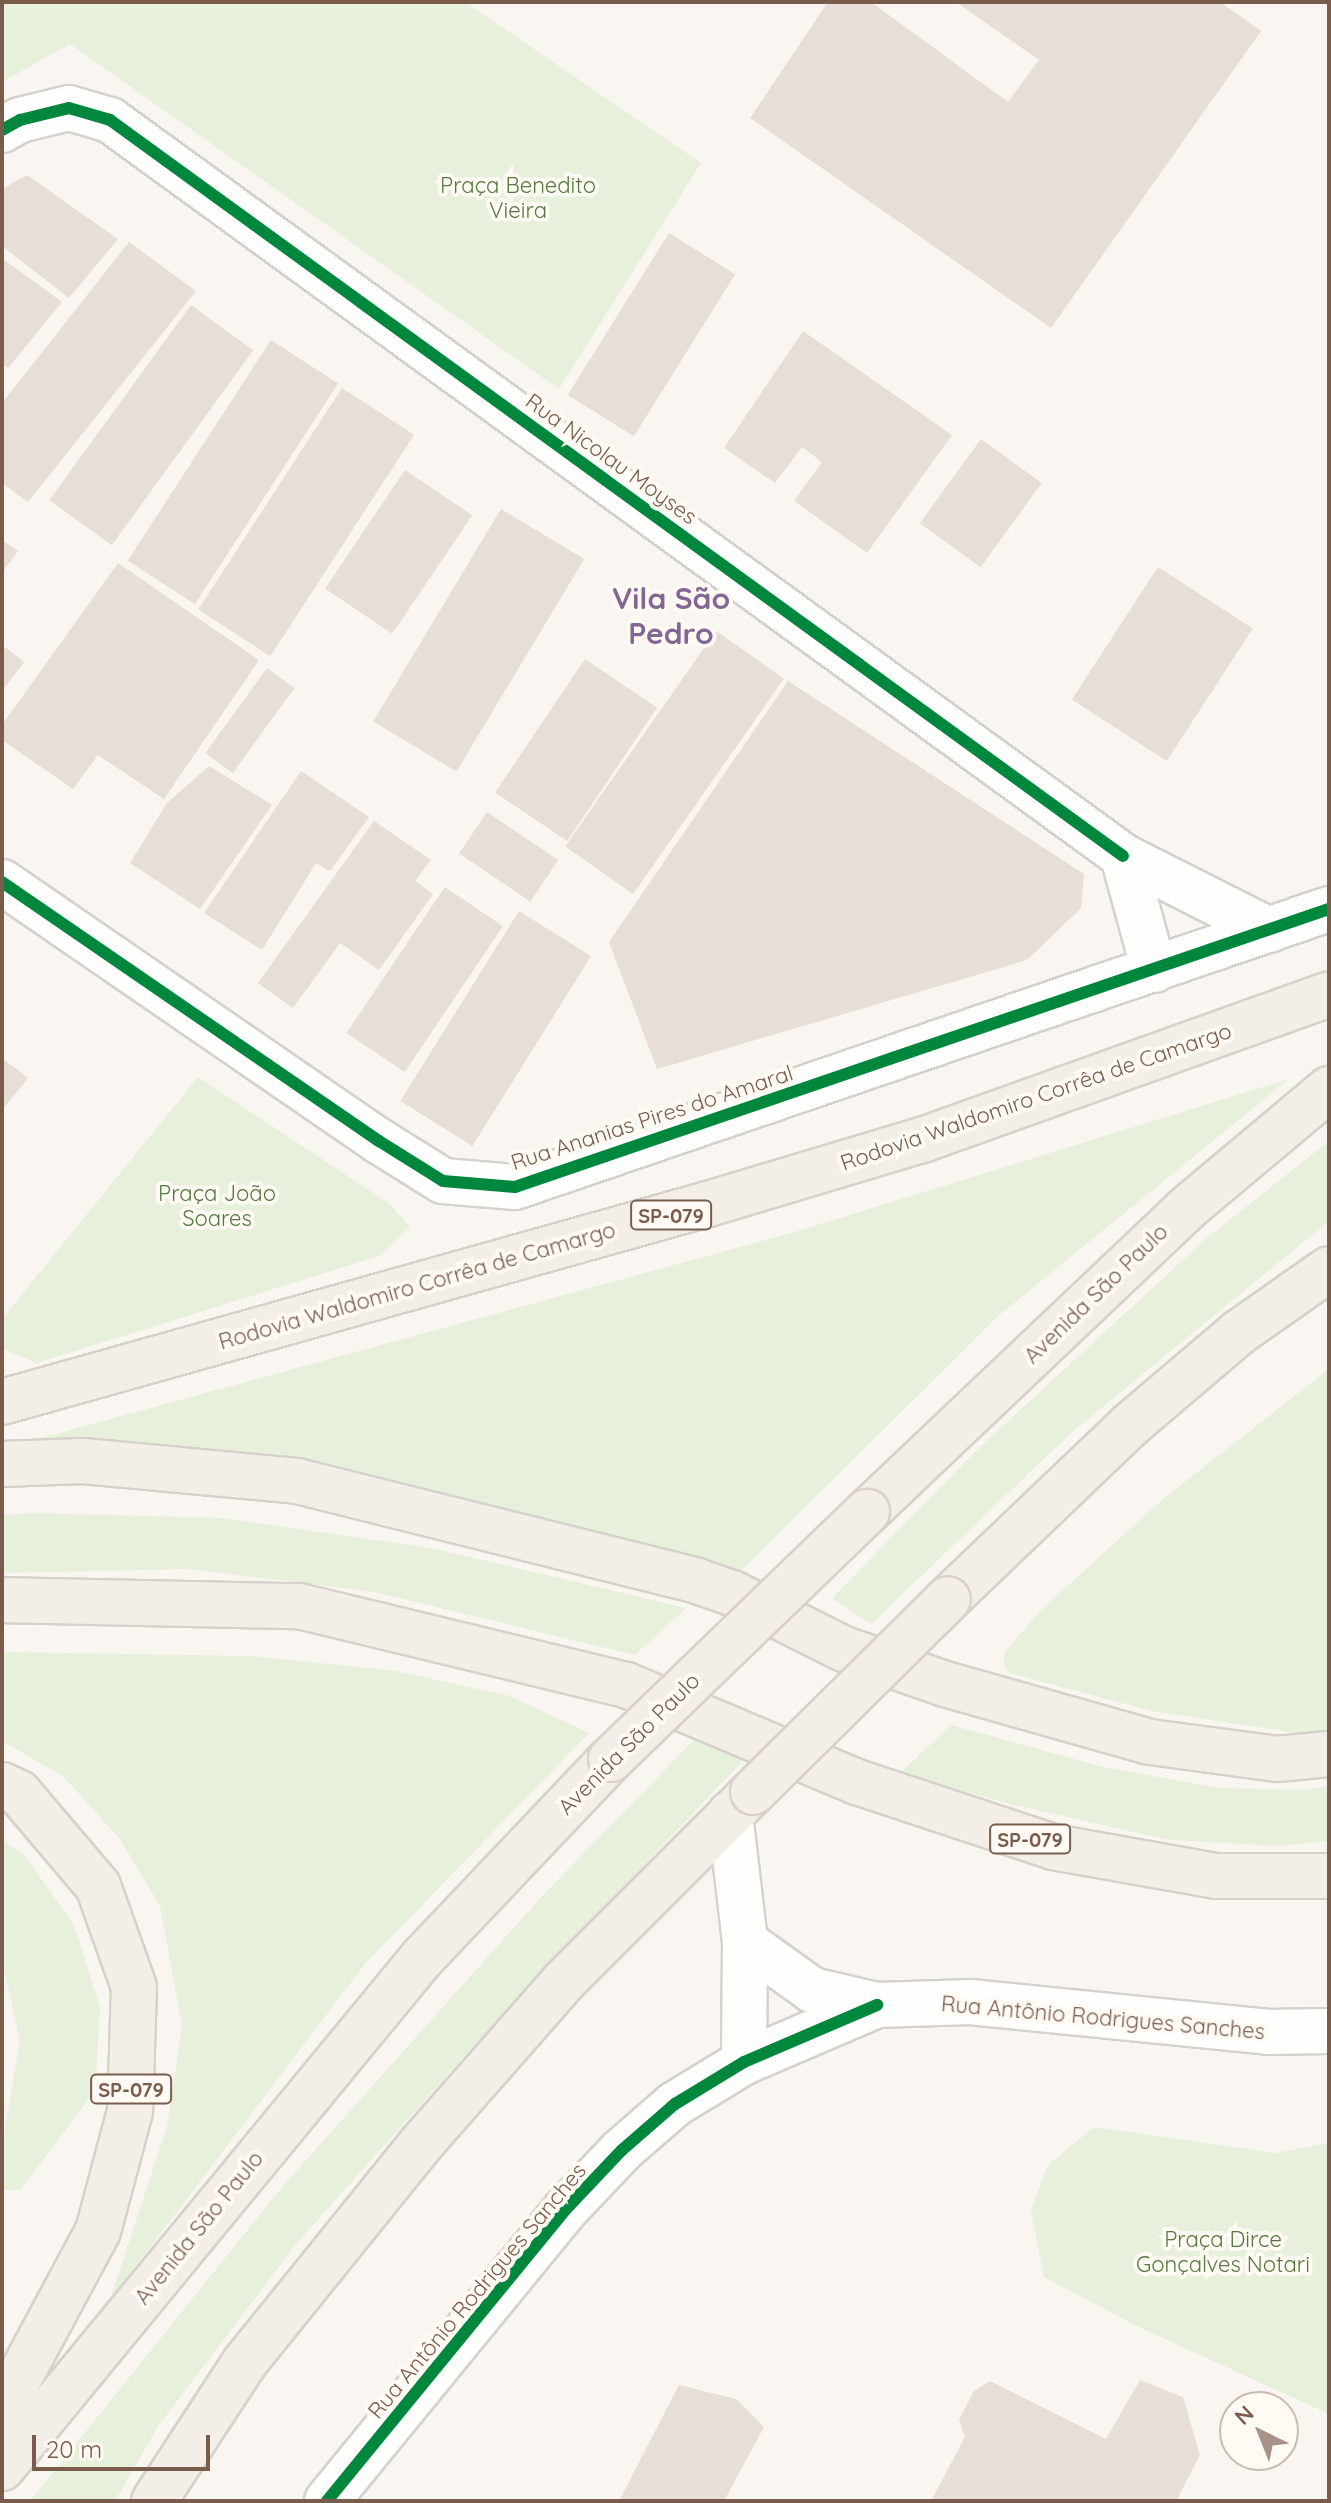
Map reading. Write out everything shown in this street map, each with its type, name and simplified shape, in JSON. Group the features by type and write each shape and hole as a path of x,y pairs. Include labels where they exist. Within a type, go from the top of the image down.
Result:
{"main road":[{"name":"Rodovia Waldomiro Corrêa de Camargo","path":"2,1402 708,1204 922,1140 1329,994"},
{"name":"Avenida São Paulo","path":"2,2468 422,1958 611,1759 1186,1209 1329,1089"},
{"path":"154,2501 245,2362 420,2145 563,1982 948,1599 1130,1425 1238,1333 1326,1271"},
{"path":"2,1464 83,1461 297,1481 682,1577 734,1594 844,1649 945,1684 1150,1742 1277,1759 1329,1754"},
{"name":"SP-079","path":"2,1600 299,1606 626,1685 857,1782 1053,1847 1215,1876 1329,1876"},
{"name":"SP-079","path":"2,1785 19,1793 98,1886 134,1987 130,2111 98,2231 2,2410"}],"street":[{"name":"Rua Nicolau Moyses","path":"2,130 20,120 69,108 110,120 1123,856 1269,930"},
{"path":"1123,856 1154,970"},
{"name":"Rua Ananias Pires do Amaral","path":"2,882 379,1141 443,1181 515,1187 1329,909"},
{"path":"742,1803 744,2062"},
{"name":"Rua Antônio Rodrigues Sanches","path":"745,1942 812,1990 877,2005 970,2002 1268,2032 1329,2031"},
{"name":"Rua Antônio Rodrigues Sanches","path":"327,2501 566,2209 622,2150 675,2104 744,2062 877,2005"}],"green space":[{"name":"Praça Benedito Vieira","path":"2,2 465,2 701,163 559,389 70,44 2,82"},
{"name":"Praça João Soares","path":"198,1077 390,1204 410,1227 379,1256 37,1363 2,1349 2,1319"},
{"path":"1289,1079 998,1316 739,1573 568,1524 316,1464 4,1448 795,1232"},
{"path":"1329,1141 1329,1221 1071,1433 871,1624 832,1598 980,1447 1208,1237"},
{"path":"1329,1369 1329,1729 1303,1734 1152,1711 1009,1673 1004,1665 1004,1653 1041,1610 1163,1499"},
{"path":"32,1513 222,1518 431,1548 686,1608 635,1655 374,1592 190,1569 2,1573 2,1515"},
{"path":"2,1652 251,1656 396,1671 510,1696 589,1733 365,1964 110,2300 167,2126 182,2026 160,1906 120,1839 63,1776 2,1741"},
{"path":"951,1725 1103,1767 1219,1788 1307,1790 1329,1786 1329,1841 1279,1846 1169,1840 1006,1803 900,1773"},
{"path":"696,1738 749,1754 467,2053 296,2244 159,2425 115,2501 30,2501 282,2187 544,1894"},
{"path":"2,1840 25,1856 74,1925 100,2007 95,2091 20,2190 2,2190 2,2147 20,2040 2,1962"},
{"name":"Praça Dirce Gonçalves Notari","path":"1094,2127 1276,2153 1329,2143 1329,2414 1299,2400 1299,2391 1279,2391 1141,2328 1044,2277 1031,2211 1047,2166"}],"building":[{"path":"828,2 871,2 1008,102 1039,60 956,2 1220,2 1261,31 1051,328 750,118"},
{"path":"27,175 118,239 69,298 2,246 2,189"},
{"path":"669,233 735,274 634,436 568,395"},
{"path":"129,242 196,291 28,502 2,483 2,403"},
{"path":"2,258 62,302 8,368 2,364"},
{"path":"191,305 253,350 112,545 49,500"},
{"path":"803,331 952,435 867,553 794,501 822,462 802,447 775,483 724,448"},
{"path":"271,340 338,384 195,604 128,561"},
{"path":"342,388 414,435 270,656 198,609"},
{"path":"981,439 1042,483 981,567 920,523"},
{"path":"405,470 472,515 392,634 325,589"},
{"path":"501,509 584,559 456,772 373,722"},
{"path":"2,540 18,551 2,573"},
{"path":"118,563 259,660 164,799 98,755 73,789 2,740 2,725"},
{"path":"1158,567 1253,629 1167,761 1072,700"},
{"path":"716,631 784,679 633,894 565,846"},
{"path":"2,645 24,662 2,691"},
{"path":"585,659 657,708 567,841 495,792"},
{"path":"267,668 295,688 233,773 205,753"},
{"path":"788,681 1084,874 1081,908 1027,960 657,1069 609,942"},
{"path":"209,766 272,805 200,909 130,863 167,803"},
{"path":"301,771 369,817 330,871 316,863 262,950 204,913"},
{"path":"487,812 558,860 530,902 459,853"},
{"path":"374,821 431,860 415,881 433,894 379,970 340,943 293,1008 258,983"},
{"path":"445,887 503,926 405,1072 347,1033"},
{"path":"519,911 591,956 472,1146 400,1101"},
{"path":"2,1058 28,1078 2,1110"},
{"path":"1140,2380 1183,2397 1200,2455 1176,2501 931,2501 965,2437 959,2420 974,2391 990,2381 1106,2439"},
{"path":"679,2385 736,2399 764,2427 724,2501 619,2501"}],"cycle path":[{"path":"2,130 20,120 69,108 110,120 1123,856"},
{"path":"2,882 379,1141 443,1181 515,1187 1329,909"},
{"path":"327,2501 566,2209 622,2150 675,2104 744,2062 877,2005"}],"district":[{"name":"Vila São Pedro","path":"671,615"}]}
